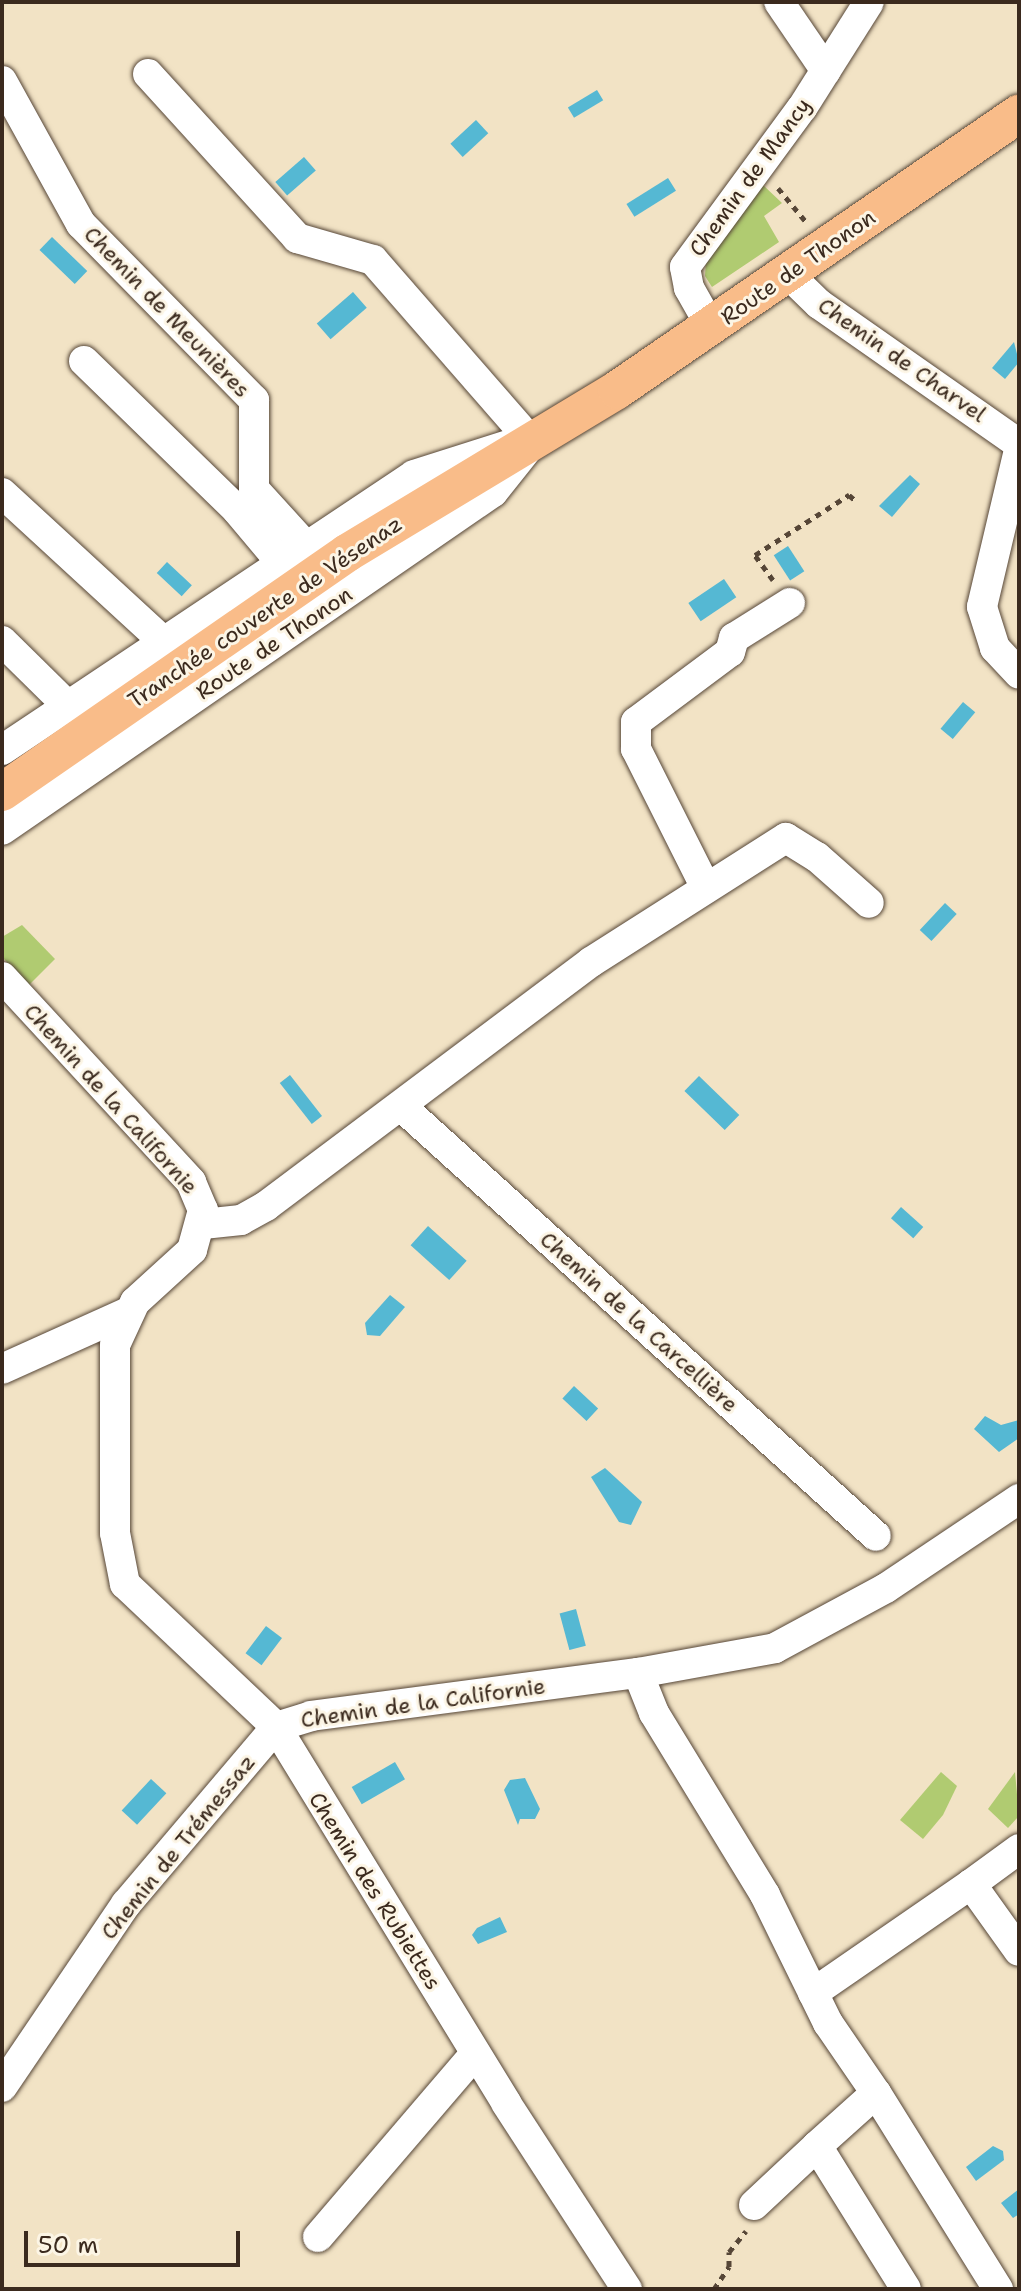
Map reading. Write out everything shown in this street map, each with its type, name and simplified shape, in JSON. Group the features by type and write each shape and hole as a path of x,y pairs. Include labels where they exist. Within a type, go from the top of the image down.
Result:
{"main road":[{"name":"Route de Thonon","path":"532,442 711,327 1019,114"},
{"name":"Tranchée couverte de Vésenaz","path":"2,792 347,553 532,442"}],"street":[{"path":"779,2 826,71"},
{"name":"Chemin de Mancy","path":"711,327 689,288 685,267 826,71 869,2"},
{"path":"148,74 297,238 373,260 532,442"},
{"name":"Chemin de Meunières","path":"2,81 81,224 254,400 254,489 291,552"},
{"name":"Chemin de Charvel","path":"788,274 819,304 1019,444"},
{"path":"84,361 237,510 291,552"},
{"name":"Route de Thonon","path":"2,750 291,552 414,475 532,442"},
{"name":"Route de Thonon","path":"2,830 493,492 532,442"},
{"path":"1019,450 982,607 995,648 1019,674"},
{"path":"2,493 163,641"},
{"path":"706,888 636,749 636,722 730,652 734,638 790,603"},
{"path":"2,641 68,706"},
{"path":"203,1224 250,1217 402,1107 591,962 786,838 817,857 869,903"},
{"name":"Chemin de la Californie","path":"2,977 191,1182 199,1195 203,1224 192,1250 126,1313 114,1363 115,1533 121,1576 147,1609 276,1727 311,1716 638,1673 746,1655 797,1639 886,1588 1019,1499"},
{"name":"Chemin de la Carcellière","path":"402,1107 876,1536"},
{"path":"2,1369 126,1313"},
{"path":"638,1673 654,1713 765,1895 813,1993 998,2289"},
{"name":"Chemin des Rubiettes","path":"276,1727 475,2054 627,2289"},
{"name":"Chemin de Trémessaz","path":"2,2087 126,1904 276,1727"},
{"path":"813,1993 1019,1849"},
{"path":"971,1884 1019,1951"},
{"path":"318,2237 475,2054"},
{"path":"754,2205 876,2093"},
{"path":"817,2146 906,2289"}],"path":[{"path":"759,165 811,227"},
{"path":"790,603 755,555 849,495 857,502"},
{"path":"714,2289 729,2267 729,2252 756,2218 754,2205"}],"green space":[{"path":"763,185 782,203 764,216 779,242 712,287 705,276 706,260"},
{"path":"22,925 55,959 29,985 2,957 2,937"},
{"path":"941,1772 957,1786 943,1815 923,1839 900,1820"},
{"path":"1015,1772 1019,1816 1008,1828 988,1809"}],"water":[{"path":"597,90 603,100 574,118 568,108"},
{"path":"476,120 488,133 463,157 450,144"},
{"path":"304,157 316,171 287,196 275,182"},
{"path":"668,178 676,191 634,217 626,204"},
{"path":"52,237 87,271 75,284 39,250"},
{"path":"353,292 367,308 331,339 317,323"},
{"path":"1014,342 1019,362 1005,379 992,368"},
{"path":"910,475 920,484 892,517 879,506"},
{"path":"788,546 804,571 790,580 774,555"},
{"path":"167,562 192,585 182,596 157,573"},
{"path":"724,579 736,597 701,621 688,603"},
{"path":"963,702 975,712 953,739 941,729"},
{"path":"945,903 957,914 931,941 920,930"},
{"path":"290,1075 322,1116 312,1124 280,1083"},
{"path":"699,1076 739,1115 725,1130 684,1091"},
{"path":"901,1207 923,1227 913,1238 891,1218"},
{"path":"428,1226 467,1261 449,1280 411,1245"},
{"path":"390,1295 405,1307 380,1336 367,1335 365,1323"},
{"path":"574,1386 598,1409 587,1421 562,1398"},
{"path":"985,1416 1001,1425 1019,1420 1019,1438 999,1452 974,1429"},
{"path":"605,1468 642,1502 631,1525 619,1522 591,1477"},
{"path":"576,1609 586,1646 569,1650 560,1613"},
{"path":"266,1626 282,1638 262,1665 246,1653"},
{"path":"395,1762 405,1779 362,1804 352,1787"},
{"path":"525,1778 540,1809 535,1819 520,1819 518,1825 504,1790 510,1780"},
{"path":"151,1779 166,1793 137,1825 122,1810"},
{"path":"500,1917 507,1932 478,1944 472,1935 477,1928"},
{"path":"993,2146 1003,2151 1004,2160 976,2181 966,2167"},
{"path":"1019,2189 1019,2214 1013,2218 1001,2203"}]}
